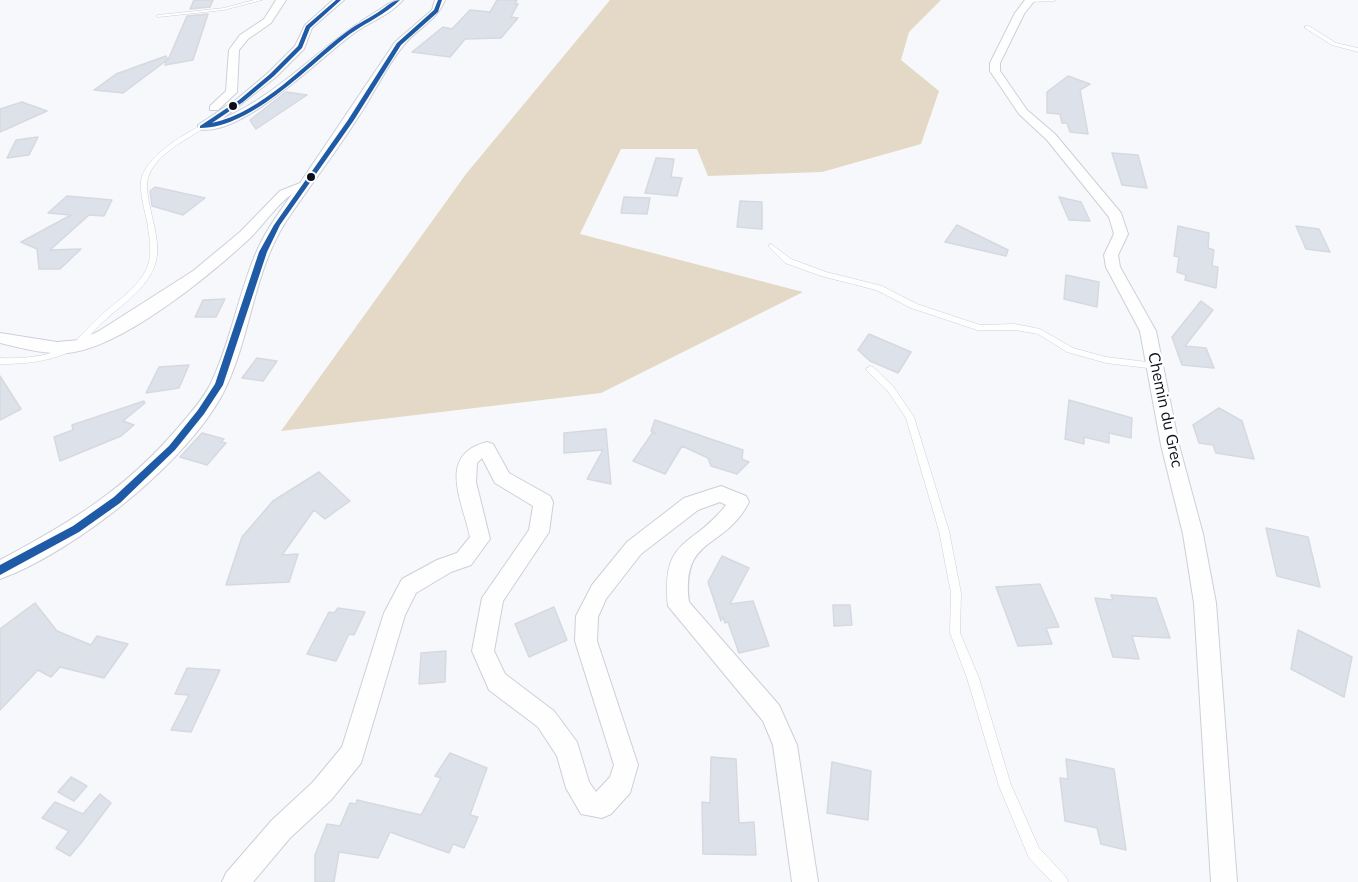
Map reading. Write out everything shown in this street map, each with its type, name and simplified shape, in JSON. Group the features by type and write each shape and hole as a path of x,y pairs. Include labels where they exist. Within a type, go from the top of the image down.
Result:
{"street":[{"path":"281,0 268,21 238,43 234,50 231,92 197,123 202,127 219,125 241,114 282,86 350,32 386,11 398,0"},
{"path":"202,127 241,101 272,75 300,47 308,27 339,0"},
{"path":"0,570 76,529 117,500 166,454 201,412 219,385 263,252 277,225 399,44 436,11 440,0"},
{"name":"Chemin du Grec","path":"1029,1 1020,13 995,63 995,71 1023,112 1051,137 1116,216 1121,234 1111,255 1113,267 1148,331 1170,445 1193,534 1205,603 1224,882"},
{"path":"0,338 48,348 77,346 102,336 174,292 230,248 261,220 283,193 309,180"},
{"path":"235,882 281,829 322,791 352,754 395,613 409,586 444,566 464,559 480,539 478,522 465,485 467,462 474,454 488,449 502,478 543,502 539,532 493,598 483,651 497,682 546,719 568,751 578,788 590,805 602,805 609,798 621,784 626,765 586,641 587,616 599,592 634,548 691,504 720,494 739,502 732,514 692,545 677,564 675,585 679,606 771,713 781,734 785,745 805,882"}],"lane":[{"path":"158,16 224,9 260,0"},
{"path":"1029,1 1054,0"},
{"path":"1307,27 1334,44 1358,50"},
{"path":"0,361 22,362 77,346 140,283 150,268 154,253 148,200 144,188 145,176 170,147 202,127"},
{"path":"771,246 788,261 824,274 879,288 914,306 980,328 1015,327 1040,332 1070,350 1106,360 1155,366"},
{"path":"870,369 890,388 910,417 944,531 956,593 955,633 973,678 1005,786 1034,853 1061,882"}],"shaded area":[{"path":"610,0 941,0 909,32 901,60 939,91 921,144 822,172 708,176 697,149 621,149 580,234 803,292 601,393 281,431 466,174"}],"building":[{"path":"194,0 213,0 210,7 190,9"},
{"path":"497,0 517,0 515,4 518,4 511,17 518,18 501,38 465,39 450,57 412,52 443,27 452,29 470,10 490,12"},
{"path":"208,14 193,60 165,65 167,60 123,93 94,90 116,74 166,56 168,60 187,16"},
{"path":"1068,76 1090,84 1080,90 1088,134 1070,132 1067,123 1062,123 1060,114 1047,113 1047,92"},
{"path":"286,92 307,95 256,129 250,120"},
{"path":"22,102 47,111 0,132 0,109"},
{"path":"38,137 29,155 7,158 16,140"},
{"path":"1112,153 1138,155 1147,188 1122,185"},
{"path":"656,158 674,159 671,177 682,178 677,196 645,193"},
{"path":"155,187 205,198 183,215 152,206 150,191"},
{"path":"67,196 112,200 104,216 89,215 50,250 81,249 60,269 39,269 37,249 21,242 71,215 48,213"},
{"path":"624,197 650,198 647,214 621,213"},
{"path":"1059,197 1081,202 1090,221 1069,220"},
{"path":"740,201 762,202 762,229 737,227"},
{"path":"957,225 1008,250 1006,256 945,242"},
{"path":"1178,226 1209,233 1208,248 1214,250 1212,266 1218,267 1216,288 1185,280 1186,275 1177,272 1179,257 1174,256"},
{"path":"1296,226 1319,229 1330,252 1306,249"},
{"path":"1066,275 1099,282 1097,307 1064,299"},
{"path":"225,299 216,317 195,317 203,300"},
{"path":"1201,301 1213,310 1185,346 1206,348 1214,368 1182,365 1172,337"},
{"path":"869,334 911,352 898,373 870,361 858,350"},
{"path":"257,358 277,361 263,381 242,378"},
{"path":"189,365 179,388 146,393 159,367"},
{"path":"0,376 21,409 0,420"},
{"path":"1069,400 1132,418 1131,438 1109,433 1109,443 1084,437 1084,444 1065,439"},
{"path":"144,401 145,403 123,421 134,425 121,436 60,461 54,437 73,430 72,425"},
{"path":"1219,408 1242,421 1254,459 1216,453 1213,445 1199,443 1193,425"},
{"path":"655,420 743,450 742,459 749,462 737,474 711,466 708,458 682,446 665,474 633,461 653,432 651,431"},
{"path":"606,429 611,484 587,479 603,450 564,453 564,433"},
{"path":"202,433 224,439 221,442 226,443 207,465 180,457"},
{"path":"319,472 350,501 325,519 314,510 282,555 298,554 289,582 226,585 242,537 273,501"},
{"path":"1266,528 1308,537 1320,587 1277,576"},
{"path":"722,556 749,568 730,604 753,601 769,646 739,653 728,622 725,623 723,617 721,621 708,582"},
{"path":"1040,584 1059,627 1046,628 1052,644 1018,646 996,587"},
{"path":"1111,595 1156,598 1170,638 1132,636 1139,659 1113,657 1095,598 1113,600"},
{"path":"35,603 57,631 91,645 97,636 128,644 104,678 60,667 51,677 38,670 0,710 0,629"},
{"path":"833,605 850,605 852,625 834,626"},
{"path":"554,607 567,640 529,657 515,624"},
{"path":"338,608 365,612 354,635 349,634 336,661 307,654 329,612 334,613"},
{"path":"1298,630 1352,657 1344,697 1291,669"},
{"path":"446,651 445,682 419,684 421,653"},
{"path":"187,668 220,670 191,732 171,730 189,695 175,694"},
{"path":"450,753 487,768 470,815 478,817 464,848 453,844 449,853 390,832 378,858 339,852 334,882 315,882 315,855 327,824 340,826 350,803 356,804 357,800 421,815 441,778 435,776"},
{"path":"711,757 736,759 739,823 754,822 756,855 703,854 702,802 710,803"},
{"path":"1066,759 1114,769 1126,850 1101,844 1097,828 1065,821 1060,778 1068,779"},
{"path":"832,762 871,771 868,820 827,813"},
{"path":"71,777 87,786 74,801 58,792"},
{"path":"100,794 111,803 81,843 70,856 56,848 69,831 42,818 55,802 83,814"}],"transit line":[{"path":"339,0 308,27 300,47 272,75 241,101 202,127 222,123 260,103 348,33 398,0"},
{"path":"0,570 76,529 117,500 172,448 201,412 219,385 263,252 277,225 351,120 399,44 436,11 440,0"}]}
